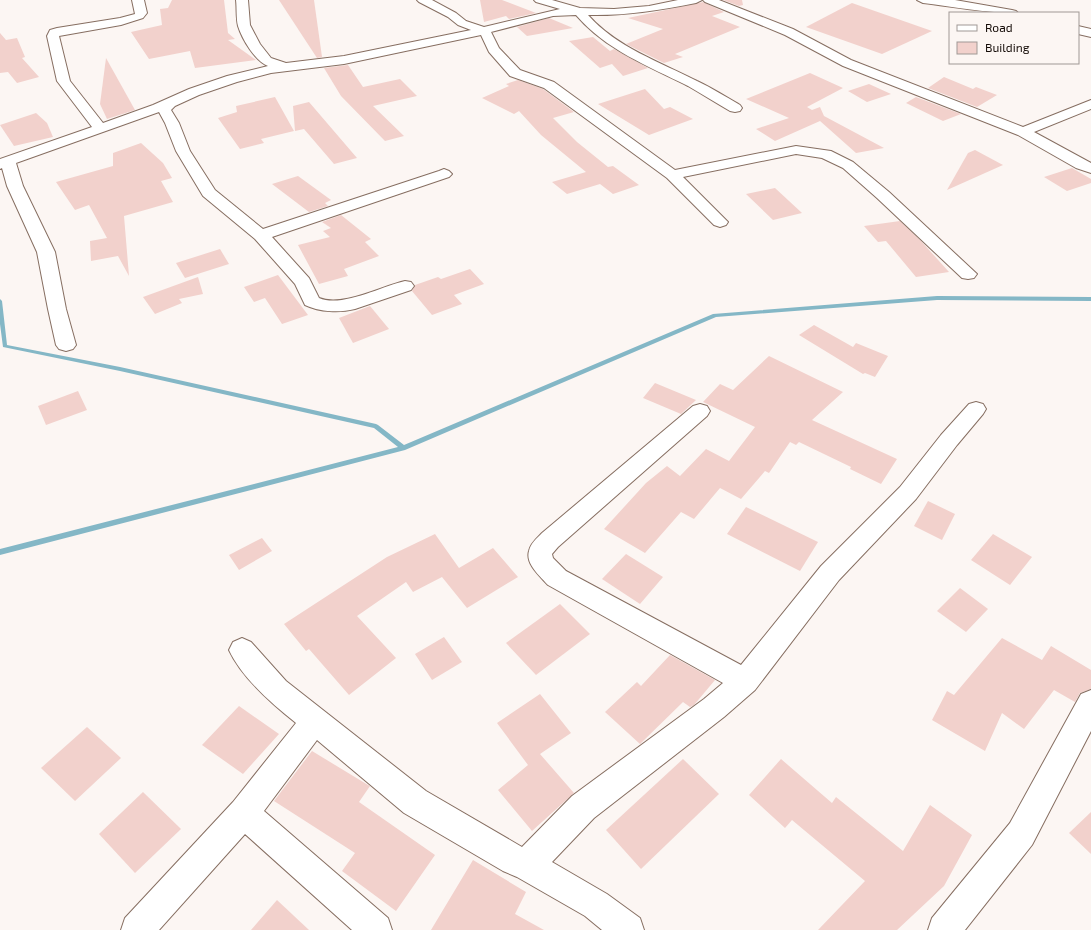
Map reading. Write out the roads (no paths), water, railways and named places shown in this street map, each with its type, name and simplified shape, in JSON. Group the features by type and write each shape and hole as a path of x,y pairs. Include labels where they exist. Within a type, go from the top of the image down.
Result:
{"street":[{"path":"100,128 64,81 53,36 54,33 61,31 139,16 141,13 138,0"},
{"path":"242,0 244,25 254,45 267,62 284,67"},
{"path":"423,0 452,15 462,23 485,31 493,49 515,73 549,85 672,175 720,222"},
{"path":"540,0 579,11 592,26 636,56 694,84 735,108"},
{"path":"66,345 57,309 46,252 4,163 169,104 194,92 232,79 284,67 344,60 380,53 485,31 553,14 579,11 628,11 649,9 696,0"},
{"path":"709,0 789,32 847,63 1023,132 1080,165 1091,168"},
{"path":"923,0 969,2 1008,12"},
{"path":"1079,30 1091,33"},
{"path":"169,104 164,110 172,123 189,162 209,194 262,235 303,282 311,301 320,306 349,305 404,286"},
{"path":"1023,132 1091,104"},
{"path":"672,175 796,150 826,154 848,165 883,195 968,274"},
{"path":"262,235 444,174"},
{"path":"527,864 583,807 714,708 744,681 830,573 908,493 949,440 976,409"},
{"path":"700,411 550,540 540,552 542,562 557,578 744,681"},
{"path":"242,650 276,690 415,802 514,860 527,864 596,904 628,930"},
{"path":"944,930 1021,834 1091,703"},
{"path":"137,930 244,813 315,720"},
{"path":"244,813 376,930"}],"waterway":[{"path":"403,448 715,315 937,298 1091,299"},
{"path":"0,301 5,346 120,369 376,426 403,448"},
{"path":"0,552 403,448"}]}
